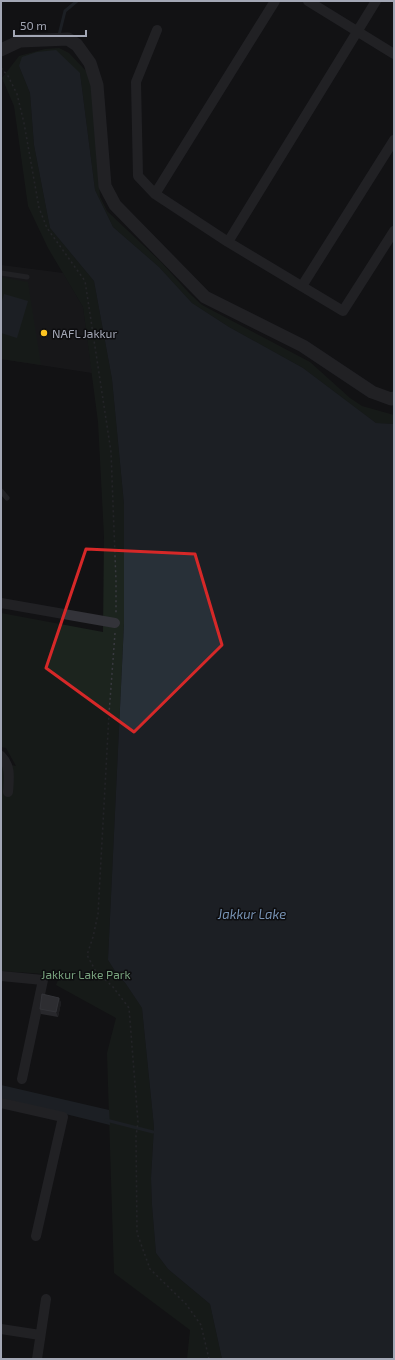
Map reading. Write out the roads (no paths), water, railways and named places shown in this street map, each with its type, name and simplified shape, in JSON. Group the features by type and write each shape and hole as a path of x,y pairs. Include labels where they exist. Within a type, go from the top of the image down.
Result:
{"street":[{"path":"154,194 275,1"},
{"path":"308,1 394,54"},
{"path":"228,242 376,1"},
{"path":"157,30 136,82 138,176 154,194 228,242 343,311 394,230"},
{"path":"1,50 20,41 68,39 77,45 90,63 97,85 105,186 115,205 205,297 303,346 372,392 391,399 394,398"},
{"path":"302,286 394,140"},
{"path":"1,603 115,623"},
{"path":"1,756 6,760 10,774 8,792"},
{"path":"1,976 43,980 22,1079"},
{"path":"1,1103 63,1117 36,1236"},
{"path":"37,1359 46,1299"},
{"path":"1,1329 40,1335"}],"lane":[{"path":"1,273 27,277"},
{"path":"1,491 7,498"}],"water":[{"name":"Jakkur Lake","path":"56,50 80,73 95,190 113,227 159,267 192,303 229,327 303,368 376,423 394,424 394,1359 222,1359 210,1304 168,1269 156,1253 151,1178 154,1127 142,1008 108,960 124,624 124,504 112,379 94,281 50,228 34,145 30,93 19,66 22,57 37,52"},
{"path":"4,294 28,301 17,338 1,333 1,305"},
{"path":"1,1085 109,1110 110,1125 1,1098"}],"waterway":[{"path":"59,35 65,11 77,1"},
{"path":"106,1120 153,1132"}],"place":[{"name":"NAFL Jakkur","path":"44,333"}],"park label":[{"name":"Jakkur Lake Park","path":"86,974"}]}
